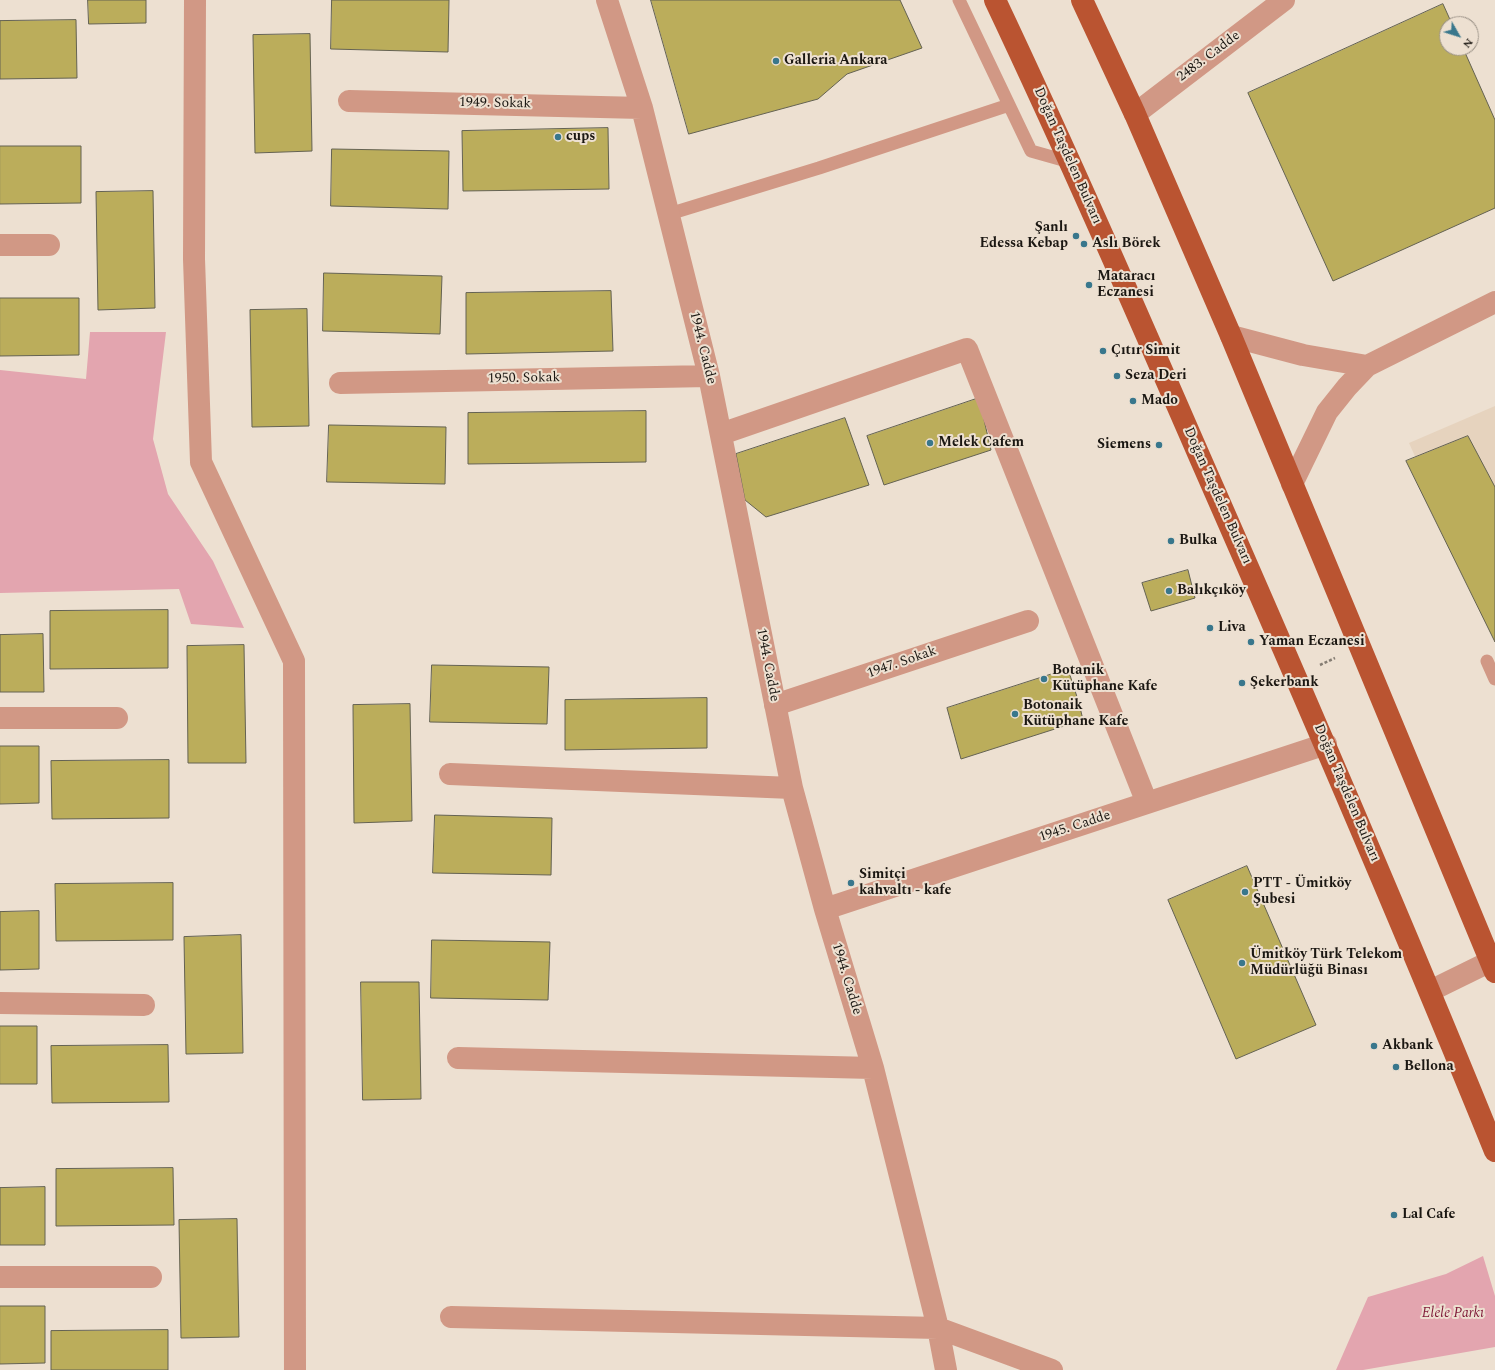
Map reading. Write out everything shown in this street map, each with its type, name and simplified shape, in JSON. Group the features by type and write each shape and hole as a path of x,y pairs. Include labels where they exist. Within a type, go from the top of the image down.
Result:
{"main road":[{"name":"Doğan Taşdelen Bulvarı","path":"996,0 1070,162 1326,744 1430,991 1495,1151"},
{"path":"1082,0 1135,114 1231,336 1493,967"}],"street":[{"path":"195,0 194,259 201,462 294,661 295,1370"},
{"name":"1944. Cadde","path":"607,0 642,108 709,376 792,788 825,910 873,1068 938,1328 946,1370"},
{"name":"2483. Cadde","path":"1135,114 1284,0"},
{"name":"1949. Sokak","path":"349,101 642,108"},
{"path":"0,246 49,245"},
{"path":"1292,484 1327,412 1367,366 1495,302"},
{"path":"1231,336 1303,355 1367,366"},
{"path":"721,434 967,349 1147,803"},
{"name":"1950. Sokak","path":"340,384 709,376"},
{"name":"1947. Sokak","path":"775,705 1028,620"},
{"path":"0,718 117,718"},
{"name":"1945. Cadde","path":"825,910 1326,744"},
{"path":"450,774 792,788"},
{"path":"1430,991 1493,967"},
{"path":"0,1003 144,1005"},
{"path":"458,1058 873,1068"},
{"path":"0,1277 151,1277"},
{"path":"451,1317 938,1328 1052,1370"}],"lane":[{"path":"959,0 1031,151 1070,162"},
{"path":"668,214 819,168 1009,105"},
{"path":"1487,661 1495,679"}],"path":[{"path":"1296,677 1360,646"}],"shaded area":[{"path":"1495,406 1495,634 1409,443"}],"green space":[{"path":"90,332 166,332 153,439 168,494 213,561 244,628 191,624 179,589 0,593 0,370 86,379"},
{"name":"Elele Parkı","path":"1483,1256 1495,1296 1495,1347 1363,1370 1336,1370 1368,1297 1446,1274"}],"building":[{"path":"88,0 146,0 146,23 89,24"},
{"path":"332,0 449,0 448,52 331,49"},
{"name":"Galleria Ankara","path":"651,0 900,0 922,48 847,74 818,99 689,134"},
{"path":"1443,4 1448,16 1439,16 1439,56 1467,56 1495,120 1495,208 1333,281 1248,93"},
{"path":"76,20 77,78 0,79 0,21"},
{"path":"310,34 312,151 255,153 253,35"},
{"path":"608,128 609,189 463,191 462,131"},
{"path":"0,146 81,146 81,203 0,204"},
{"path":"332,149 449,151 448,209 331,206"},
{"path":"153,191 155,308 98,310 96,192"},
{"path":"324,273 442,276 440,334 323,331"},
{"path":"611,291 613,351 466,354 466,293"},
{"path":"0,298 79,298 79,355 0,356"},
{"path":"307,309 309,426 252,427 250,310"},
{"name":"Melek Cafem","path":"979,398 991,450 884,485 867,436"},
{"path":"646,411 646,462 468,464 468,413"},
{"path":"845,418 869,485 766,517 745,500 736,454"},
{"path":"329,425 446,427 445,484 327,482"},
{"path":"1468,436 1495,487 1495,642 1406,461"},
{"name":"Balıkçıköy","path":"1188,570 1195,598 1151,611 1142,583"},
{"path":"168,610 168,668 50,669 50,611"},
{"path":"43,634 44,692 0,692 0,635"},
{"path":"244,645 246,763 188,763 187,646"},
{"path":"432,665 549,667 547,724 430,722"},
{"name":"Botonaik Kütüphane Kafe","path":"1068,669 1083,720 961,759 947,708"},
{"path":"707,698 707,748 565,750 565,700"},
{"path":"410,704 412,821 354,823 353,705"},
{"path":"0,746 39,746 39,803 0,804"},
{"path":"169,760 169,818 52,819 51,761"},
{"path":"435,815 552,818 551,875 433,873"},
{"name":"Ümitköy Türk Telekom Müdürlüğü Binası","path":"1247,866 1316,1025 1236,1059 1168,900"},
{"path":"173,883 173,940 56,941 55,884"},
{"path":"39,911 39,969 0,970 0,912"},
{"path":"241,935 243,1053 186,1054 184,937"},
{"path":"432,940 550,942 548,1000 431,998"},
{"path":"361,982 419,982 421,1099 363,1100"},
{"path":"0,1026 37,1026 37,1084 0,1084"},
{"path":"168,1045 169,1102 52,1103 51,1046"},
{"path":"173,1168 174,1225 56,1226 56,1169"},
{"path":"45,1187 45,1245 0,1245 0,1188"},
{"path":"237,1219 239,1337 181,1338 179,1220"},
{"path":"0,1306 45,1306 45,1363 0,1364"},
{"path":"168,1330 168,1370 51,1370 51,1331"}],"place":[{"name":"Galleria Ankara","path":"776,61"},
{"name":"cups","path":"558,137"},
{"name":"Şanlı Edessa Kebap","path":"1076,236"},
{"name":"Aslı Börek","path":"1084,244"},
{"name":"Mataracı Eczanesi","path":"1089,285"},
{"name":"Çıtır Simit","path":"1103,351"},
{"name":"Seza Deri","path":"1117,376"},
{"name":"Mado","path":"1133,401"},
{"name":"Melek Cafem","path":"930,443"},
{"name":"Siemens","path":"1159,445"},
{"name":"Bulka","path":"1171,541"},
{"name":"Balıkçıköy","path":"1169,591"},
{"name":"Liva","path":"1210,628"},
{"name":"Yaman Eczanesi","path":"1251,642"},
{"name":"Botanik Kütüphane Kafe","path":"1044,679"},
{"name":"Şekerbank","path":"1242,683"},
{"name":"Botonaik Kütüphane Kafe","path":"1015,714"},
{"name":"Simitçi kahvaltı - kafe","path":"851,883"},
{"name":"PTT - Ümitköy Şubesi","path":"1245,892"},
{"name":"Ümitköy Türk Telekom Müdürlüğü Binası","path":"1242,963"},
{"name":"Akbank","path":"1374,1046"},
{"name":"Bellona","path":"1396,1067"},
{"name":"Lal Cafe","path":"1394,1215"}]}
